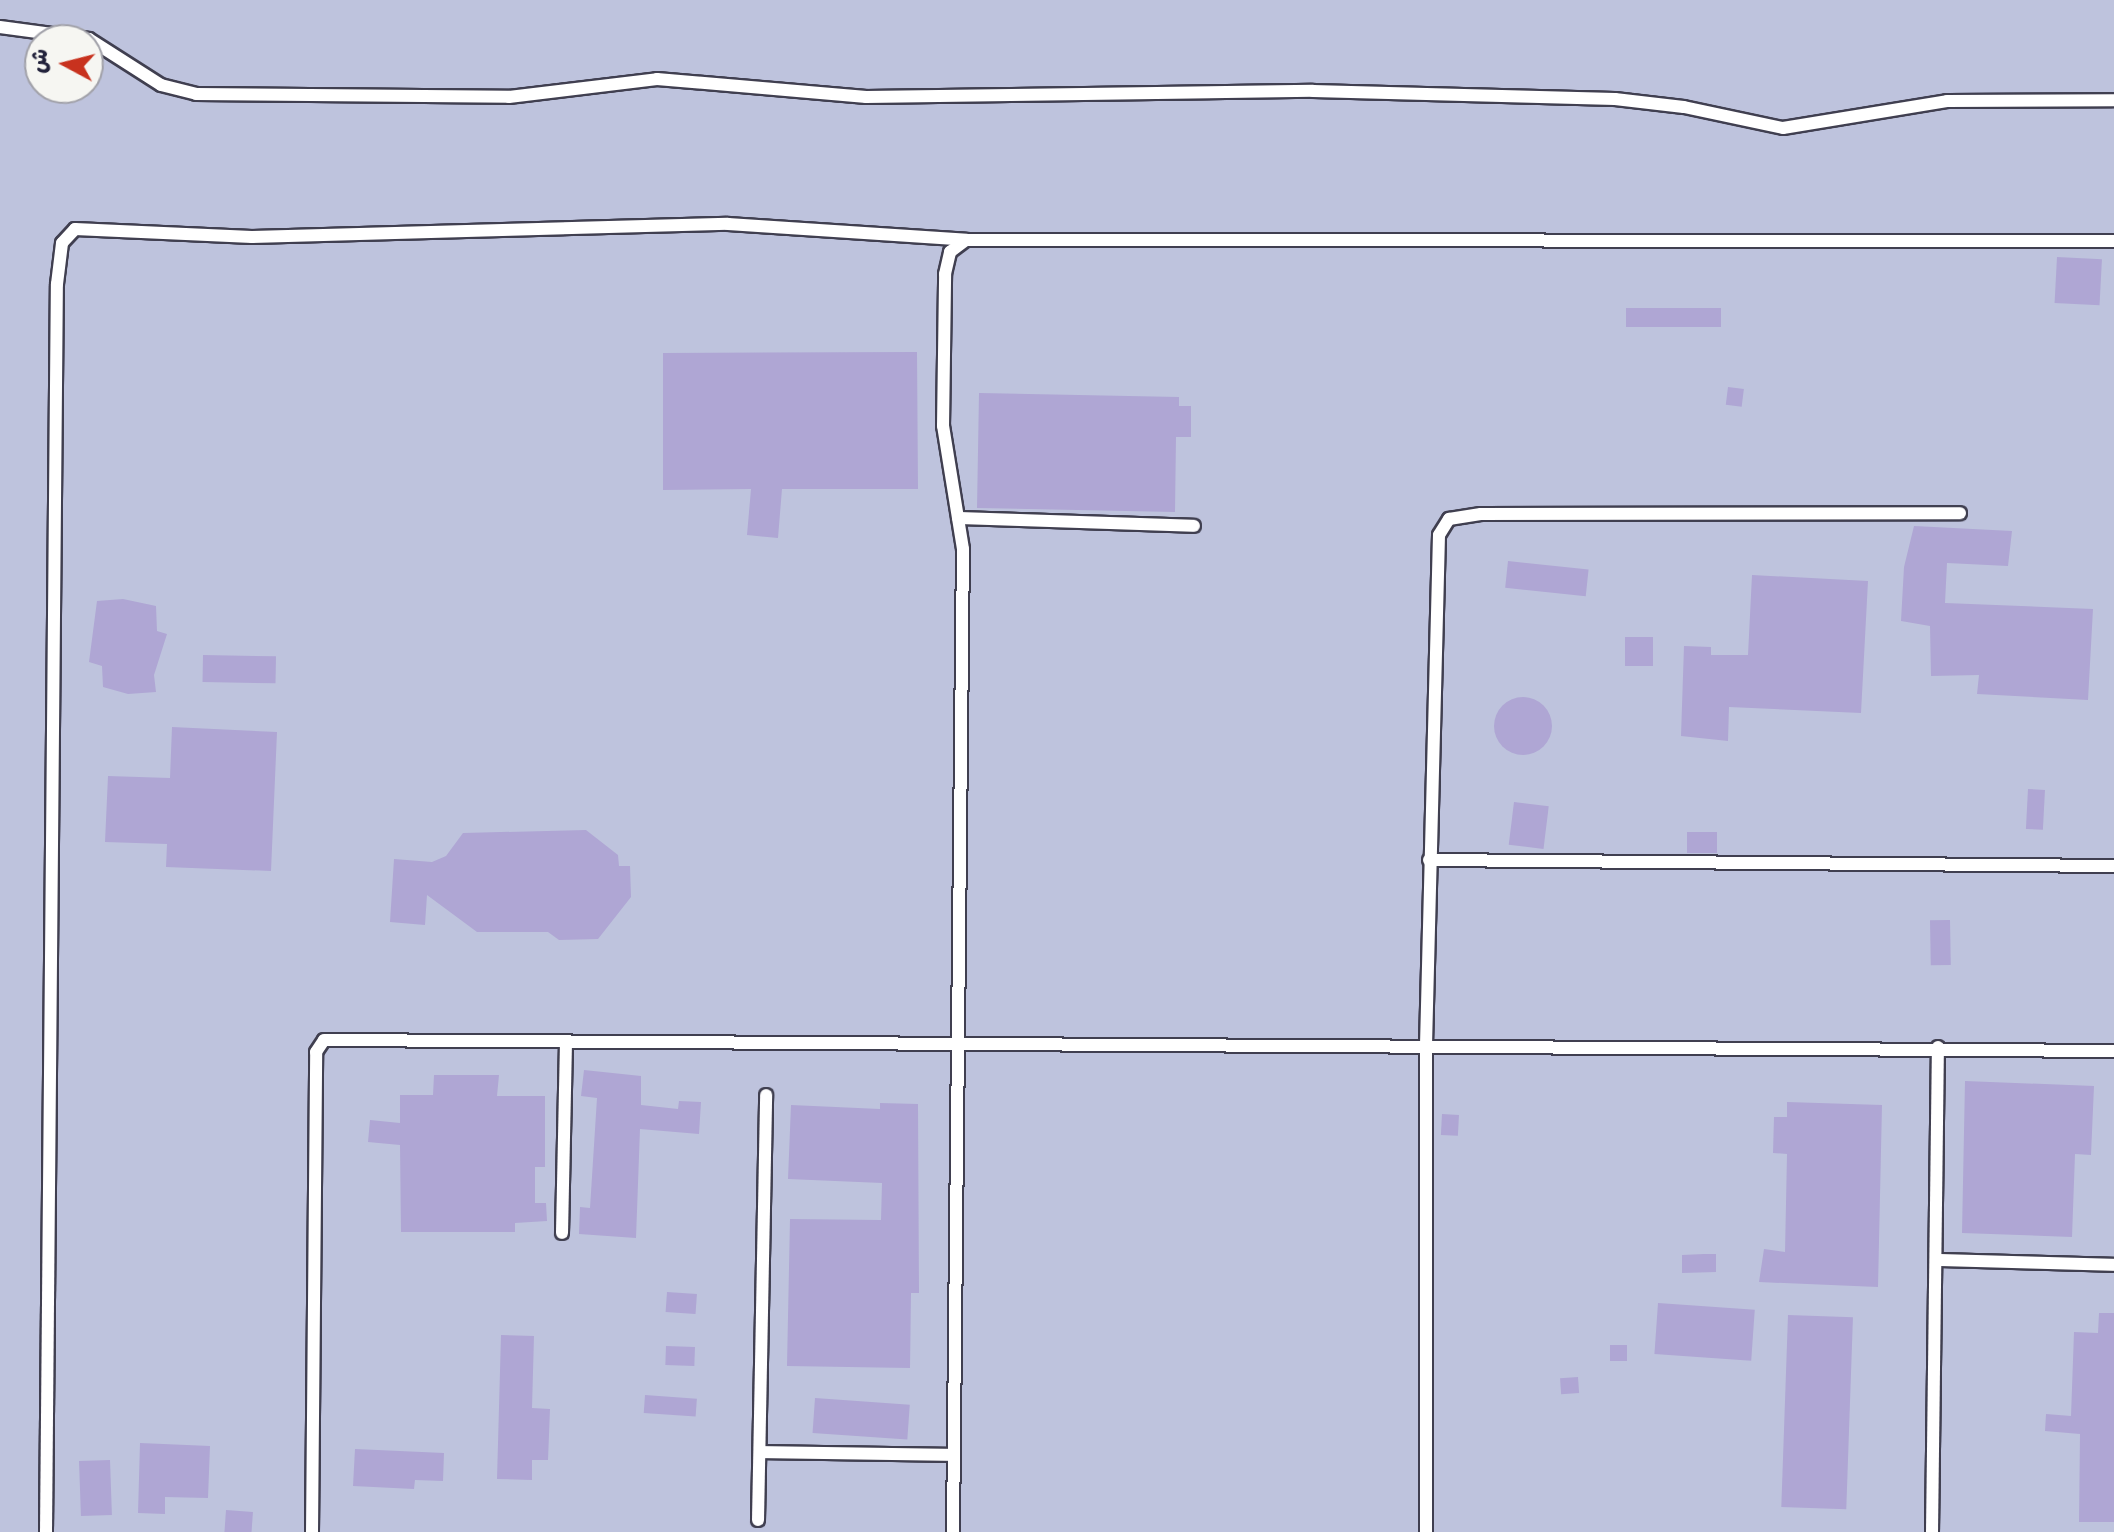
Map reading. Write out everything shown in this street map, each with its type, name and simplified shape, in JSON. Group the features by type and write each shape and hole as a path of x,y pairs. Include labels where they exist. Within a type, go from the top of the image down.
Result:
{"lane":[{"path":"0,27 18,33 59,31 89,39 161,85 207,95 509,97 657,79 866,97 1313,91 1615,99 1684,107 1783,128 1947,101 2114,100"},
{"path":"46,1532 57,284 62,243 75,229 252,237 728,224 966,240 2114,241"},
{"path":"953,1532 962,1040 963,549 943,426 945,274 950,252 966,240"},
{"path":"1426,1532 1426,1045 1433,592 1439,535 1449,519 1481,514 1960,513"},
{"path":"958,518 1194,526"},
{"path":"1429,860 2114,866"},
{"path":"312,1532 316,1052 324,1040 962,1040 2114,1051"},
{"path":"562,1233 566,1041"},
{"path":"1932,1532 1938,1047"},
{"path":"758,1520 762,1452 766,1095"},
{"path":"1937,1260 2114,1265"},
{"path":"762,1452 954,1455"}],"shaded area":[{"path":"0,0 2114,0 2114,1532 0,1532"}],"building":[{"path":"2057,257 2102,259 2100,305 2055,303"},
{"path":"1626,308 1721,308 1721,327 1626,327"},
{"path":"917,352 918,489 782,489 778,538 747,535 751,489 663,490 663,353"},
{"path":"1728,387 1744,389 1742,407 1726,405"},
{"path":"979,393 1179,397 1179,406 1191,406 1191,437 1176,437 1175,512 977,508"},
{"path":"1914,526 2012,531 2008,566 1947,563 1945,603 2093,609 2088,700 1977,694 1979,675 1931,676 1930,626 1901,621 1904,567"},
{"path":"1508,561 1589,569 1586,596 1505,588"},
{"path":"1752,575 1868,581 1861,713 1729,707 1728,741 1681,736 1684,646 1711,647 1711,655 1748,655"},
{"path":"123,599 156,606 157,631 167,634 154,675 156,692 128,694 103,687 102,666 89,662 97,601"},
{"path":"1625,637 1653,637 1653,666 1625,666"},
{"path":"203,655 276,656 276,683 203,682"},
{"path":"1523,697 1534,699 1543,706 1550,715 1550,737 1543,746 1534,753 1523,755 1512,753 1503,746 1496,737 1494,726 1496,715 1503,706 1512,699"},
{"path":"172,727 277,732 271,871 166,867 167,844 105,842 108,776 170,778"},
{"path":"2028,789 2045,790 2043,830 2026,829"},
{"path":"1514,802 1549,806 1543,849 1509,845"},
{"path":"586,830 618,855 619,866 630,866 631,897 598,939 559,940 548,932 477,932 427,895 425,925 390,922 394,859 432,862 446,856 463,833"},
{"path":"1687,832 1717,832 1717,853 1687,853"},
{"path":"1930,920 1950,920 1951,965 1931,965"},
{"path":"584,1070 641,1076 641,1105 678,1109 679,1101 701,1102 699,1134 640,1129 636,1238 579,1234 580,1207 590,1208 597,1098 581,1096"},
{"path":"434,1075 499,1075 497,1096 545,1096 545,1167 535,1167 535,1203 546,1203 547,1221 515,1223 515,1232 401,1232 400,1145 368,1142 370,1120 400,1123 400,1095 433,1095"},
{"path":"1965,1081 2094,1086 2091,1155 2075,1154 2072,1237 1962,1233"},
{"path":"1787,1102 1882,1105 1878,1287 1759,1282 1764,1249 1785,1252 1787,1154 1773,1153 1774,1117 1787,1117"},
{"path":"880,1103 918,1104 919,1293 911,1293 910,1368 787,1366 790,1219 881,1220 882,1183 788,1179 791,1105 880,1109"},
{"path":"1442,1114 1459,1115 1458,1136 1441,1135"},
{"path":"1716,1254 1716,1272 1682,1273 1682,1255"},
{"path":"667,1292 697,1294 696,1314 666,1312"},
{"path":"1658,1303 1755,1310 1751,1361 1654,1354"},
{"path":"2099,1313 2114,1313 2114,1522 2079,1522 2080,1434 2045,1431 2046,1414 2071,1416 2074,1332 2098,1333"},
{"path":"1788,1315 1853,1317 1846,1509 1781,1507"},
{"path":"501,1335 534,1336 532,1408 550,1409 548,1460 532,1460 532,1480 497,1479"},
{"path":"1610,1345 1627,1345 1627,1361 1610,1361"},
{"path":"666,1346 695,1347 694,1366 665,1365"},
{"path":"1578,1377 1579,1393 1561,1394 1560,1378"},
{"path":"645,1395 697,1399 696,1417 644,1413"},
{"path":"815,1398 910,1405 907,1440 813,1433"},
{"path":"140,1443 210,1446 208,1498 165,1497 165,1514 138,1513"},
{"path":"355,1449 444,1453 443,1481 415,1480 414,1489 353,1486"},
{"path":"110,1460 112,1515 81,1516 79,1461"},
{"path":"226,1510 253,1512 252,1532 224,1532"}]}
